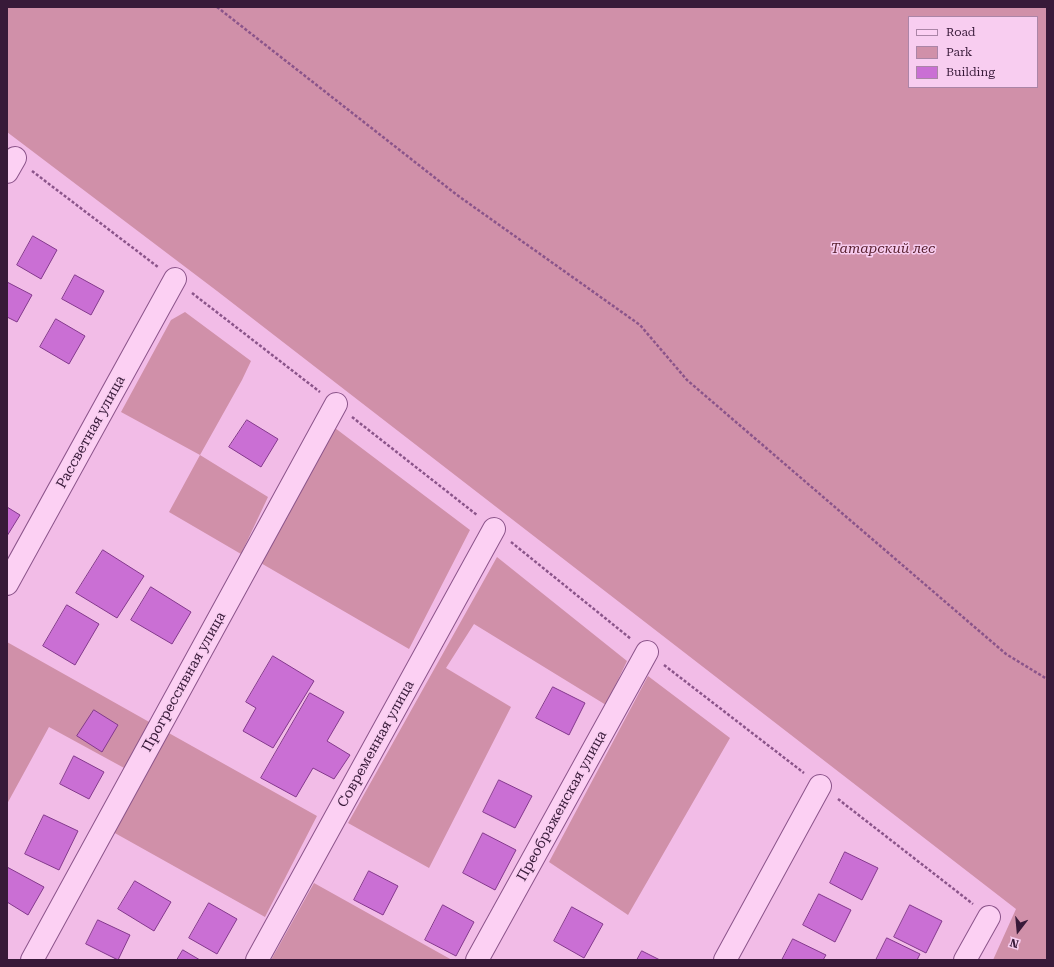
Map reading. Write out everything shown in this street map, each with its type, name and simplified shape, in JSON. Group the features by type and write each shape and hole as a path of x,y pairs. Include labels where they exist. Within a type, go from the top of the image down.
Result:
{"street":[{"name":"Рассветная улица","path":"7,584 175,279"},
{"name":"Прогрессивная улица","path":"32,960 336,404"},
{"name":"Современная улица","path":"257,960 494,529"},
{"name":"Преображенская улица","path":"477,960 647,652"},
{"path":"725,960 820,786"},
{"path":"965,960 989,917"}],"path":[{"path":"217,7 457,195 640,324 687,380 1006,654 1047,679"}],"green space":[{"name":"Татарский лес","path":"7,7 1047,7 1047,960 993,960 1016,909 217,291 7,132"},
{"path":"185,312 251,361 200,455 121,412 171,320"},
{"path":"335,428 470,530 409,649 259,562"},
{"path":"200,455 268,497 241,554 169,512"},
{"path":"497,557 627,661 606,705 474,624 446,668 511,707 429,868 348,823"},
{"path":"7,642 151,723 126,769 49,727 7,804"},
{"path":"648,676 730,738 628,915 549,862"},
{"path":"167,732 317,816 265,917 113,832"},
{"path":"314,883 452,960 271,960"}],"building":[{"path":"33,236 57,250 41,279 17,265"},
{"path":"75,275 104,291 91,315 62,299"},
{"path":"7,282 32,295 17,322 7,317"},
{"path":"56,319 85,336 69,364 40,347"},
{"path":"247,420 278,439 261,467 229,447"},
{"path":"7,507 20,515 7,536"},
{"path":"103,550 144,576 117,618 76,593"},
{"path":"151,587 191,612 172,644 131,620"},
{"path":"67,605 99,624 75,665 43,646"},
{"path":"273,656 314,681 273,748 243,731 256,708 246,702"},
{"path":"553,687 585,703 569,735 536,718"},
{"path":"310,693 344,712 327,741 350,755 334,779 313,768 296,797 261,778"},
{"path":"94,710 118,725 102,752 77,736"},
{"path":"74,756 104,772 89,799 60,784"},
{"path":"499,780 532,796 515,828 483,812"},
{"path":"44,815 78,831 59,870 25,854"},
{"path":"483,833 516,850 495,890 463,873"},
{"path":"845,852 878,868 862,900 830,883"},
{"path":"7,867 44,887 28,915 7,902"},
{"path":"369,871 398,886 383,915 354,900"},
{"path":"135,881 171,902 154,931 118,909"},
{"path":"819,894 851,910 835,942 803,925"},
{"path":"209,903 237,919 217,954 189,938"},
{"path":"443,905 474,922 456,956 425,940"},
{"path":"910,905 942,921 926,953 894,937"},
{"path":"572,907 603,924 584,958 554,941"},
{"path":"98,920 130,935 118,960 86,944"},
{"path":"887,938 920,954 917,960 876,960"},
{"path":"793,939 826,955 823,960 782,960"},
{"path":"183,950 200,960 177,960"},
{"path":"642,951 660,960 637,960"}]}
